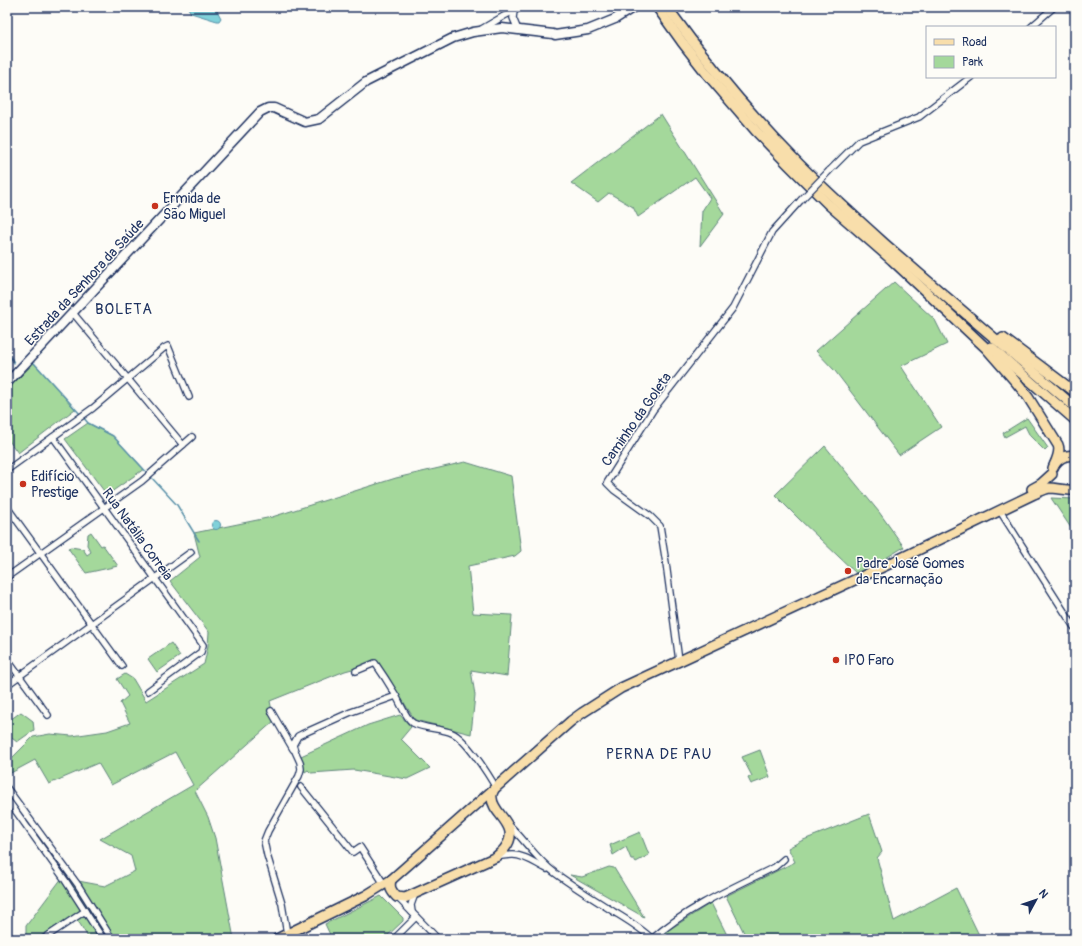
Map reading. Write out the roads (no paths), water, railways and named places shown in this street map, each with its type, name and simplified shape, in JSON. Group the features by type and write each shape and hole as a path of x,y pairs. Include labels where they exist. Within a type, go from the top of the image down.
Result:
{"main road":[{"path":"657,7 707,74 756,132 828,204 892,260 986,348 1028,398 1059,448 1052,471 1041,484 963,524 918,550"},
{"path":"667,7 736,96 799,164 885,244 1075,407"},
{"path":"885,244 988,326 1075,392"},
{"path":"919,285 1075,420"},
{"path":"1070,491 1054,482 1052,471 1055,463 1063,456 1075,456"},
{"path":"278,939 388,882 582,713 621,688 851,582 1034,494 1048,488 1070,491"},
{"path":"376,889 385,890 403,898 416,894 496,857 508,844 510,831 507,823 493,804 492,797 495,789"},
{"path":"480,802 489,802 493,804"},
{"path":"388,882 390,884 390,889 396,896"}],"street":[{"path":"477,32 521,7"},
{"name":"Estrada da Senhora da Saúde","path":"7,383 260,112 268,108 274,108 305,122 318,120 366,82 453,38 502,28 553,34 555,36 588,30 615,19 634,7"},
{"path":"1032,26 1054,7"},
{"path":"514,11 513,18 518,30"},
{"name":"Caminho da Goleta","path":"679,661 660,526 650,516 614,490 607,483 653,410 733,308 772,232 859,141 919,117 970,78"},
{"path":"73,313 183,444"},
{"path":"7,470 85,414 168,346 189,397"},
{"name":"Rua Natália Correia","path":"53,437 203,645 201,652 148,691"},
{"path":"7,577 143,479 192,437"},
{"path":"7,507 122,666"},
{"path":"1000,511 1075,628"},
{"path":"7,685 191,552"},
{"path":"7,659 48,715"},
{"path":"356,671 375,663 412,722 421,726 453,733 476,756 490,776 495,789"},
{"path":"288,934 282,904 264,841 268,831 299,776 301,769 300,762 293,745 302,734 351,712 396,696"},
{"path":"271,711 295,751"},
{"path":"300,787 353,852 360,848 388,882"},
{"path":"7,788 78,885 112,939"},
{"path":"7,799 65,880 103,939"},
{"path":"507,823 537,857 554,873"},
{"path":"496,857 512,854 526,858 554,873 629,921 652,939 662,930 699,905 775,867 784,859"},
{"path":"415,916 411,909 411,905 416,894"},
{"path":"396,896 438,939"},
{"path":"43,939 86,911"},
{"path":"394,939 415,916"}],"water":[{"path":"215,7 221,18 217,21 191,13 188,8"},
{"path":"216,520 221,525 216,530 211,525"}],"waterway":[{"path":"7,351 14,363"},
{"path":"34,363 80,414"},
{"path":"83,417 88,423 113,436 177,505 199,541"}],"place":[{"name":"Ermida de São Miguel","path":"155,206"},
{"name":"Edifício Prestige","path":"23,484"},
{"name":"Padre José Gomes da Encarnação","path":"848,571"},
{"name":"IPO Faro","path":"836,660"}],"district":[{"name":"BOLETA","path":"124,309"},
{"name":"PERNA DE PAU","path":"659,754"}]}
